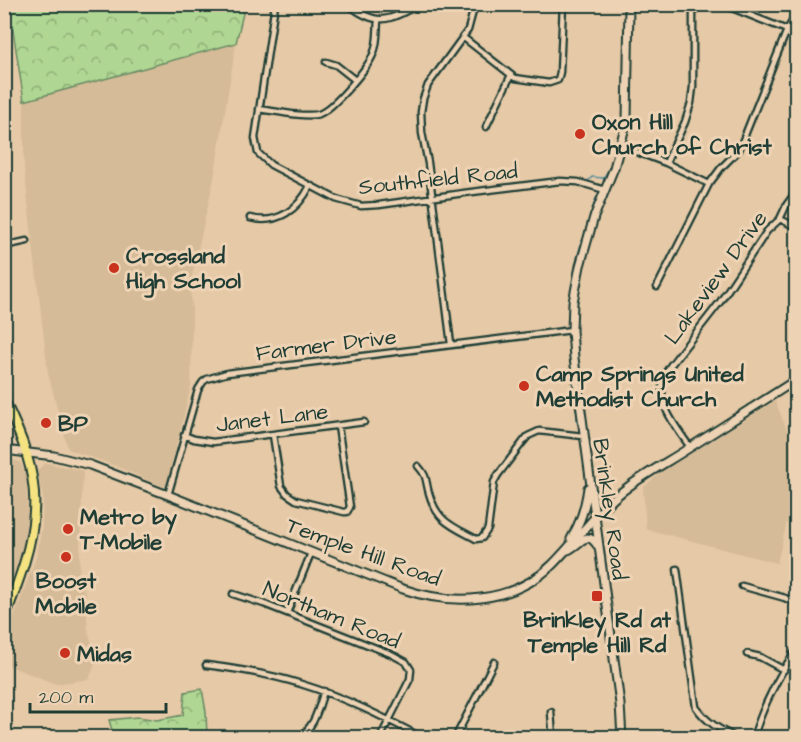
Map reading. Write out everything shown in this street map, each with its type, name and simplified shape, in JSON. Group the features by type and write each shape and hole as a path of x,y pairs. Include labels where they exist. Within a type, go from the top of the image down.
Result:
{"main road":[{"name":"Brinkley Road","path":"622,738 620,704 583,436 572,330 573,302 588,235 621,146 627,120 629,4"},
{"name":"Temple Hill Road","path":"4,450 63,457 90,465 416,594 460,600 487,597 514,590 538,576 550,567 612,500 633,484 796,380"},
{"path":"4,400 26,452 33,483 34,501 28,550 4,620"},
{"path":"564,552 580,524 589,477"},
{"path":"564,552 589,537 598,547"}],"street":[{"name":"Southfield Road","path":"275,4 255,138 258,153 271,165 336,200 361,206 570,181 605,190"},
{"path":"348,4 363,15 378,20 396,16 419,4"},
{"path":"451,344 421,122 422,105 428,85 464,38 475,4"},
{"path":"464,38 519,79 544,83 555,82 560,72 562,4"},
{"path":"666,163 685,123 691,103 693,4"},
{"path":"722,4 787,30"},
{"path":"657,287 709,184 739,150 787,30 796,15"},
{"path":"259,109 311,115 320,114 329,108 368,65 374,52 378,20"},
{"path":"326,62 336,64 355,80"},
{"path":"486,127 511,75"},
{"path":"621,146 666,163 709,184"},
{"path":"250,218 264,220 284,214 297,206 310,186"},
{"name":"Lakeview Drive","path":"690,447 664,405 661,393 665,373 716,308 767,231 780,219 796,192"},
{"path":"780,219 796,227"},
{"path":"4,246 27,241"},
{"name":"Farmer Drive","path":"168,495 198,390 203,382 213,377 278,366 572,330"},
{"name":"Janet Lane","path":"184,435 213,442 364,422"},
{"path":"273,435 281,486 287,494 297,500 347,512 350,507 338,426"},
{"path":"418,466 426,475 428,492 439,517 476,538 482,538 488,529 494,482 528,436 539,431 583,436"},
{"path":"287,613 311,553"},
{"path":"677,569 696,707 709,721 737,738"},
{"path":"742,586 785,598 796,604"},
{"name":"Northam Road","path":"233,594 255,600 406,662 411,668 410,677 380,738"},
{"path":"753,738 766,705 796,650"},
{"path":"747,654 760,657 784,670"},
{"path":"455,738 494,662"},
{"path":"206,665 270,675 324,691 423,738"},
{"path":"298,738 313,722 324,691"},
{"path":"550,712 553,738"}],"shaded area":[{"name":"Crossland High School","path":"236,43 214,178 190,285 191,386 166,487 68,449 48,373 24,167 24,101"},
{"path":"775,401 796,452 796,484 777,563 646,529 643,488 661,472"},
{"path":"4,458 20,462 26,474 28,514 24,545 5,603"},
{"path":"46,463 83,471 79,575 85,592 88,632 97,659 89,679 56,684 4,664 5,642 37,555 42,527 43,498 37,470"}],"green space":[{"path":"9,4 245,5 236,43 24,101"},
{"path":"202,689 207,737 114,737 109,720 138,717 157,720 183,715 185,692"}],"waterway":[{"path":"603,179 609,168"},
{"path":"588,181 592,177 604,178"},
{"path":"584,236 596,198"},
{"path":"577,258 582,241"},
{"path":"573,283 575,268"},
{"path":"571,297 572,289"},
{"path":"569,341 577,423"}],"place":[{"name":"Oxon Hill Church of Christ","path":"580,134"},
{"name":"Crossland High School","path":"114,268"},
{"name":"Camp Springs United Methodist Church","path":"524,386"},
{"name":"BP","path":"46,423"},
{"name":"Metro by T-Mobile","path":"68,529"},
{"name":"Boost Mobile","path":"66,557"},
{"name":"Brinkley Rd at Temple Hill Rd","path":"597,596"},
{"name":"Midas","path":"65,653"}]}
